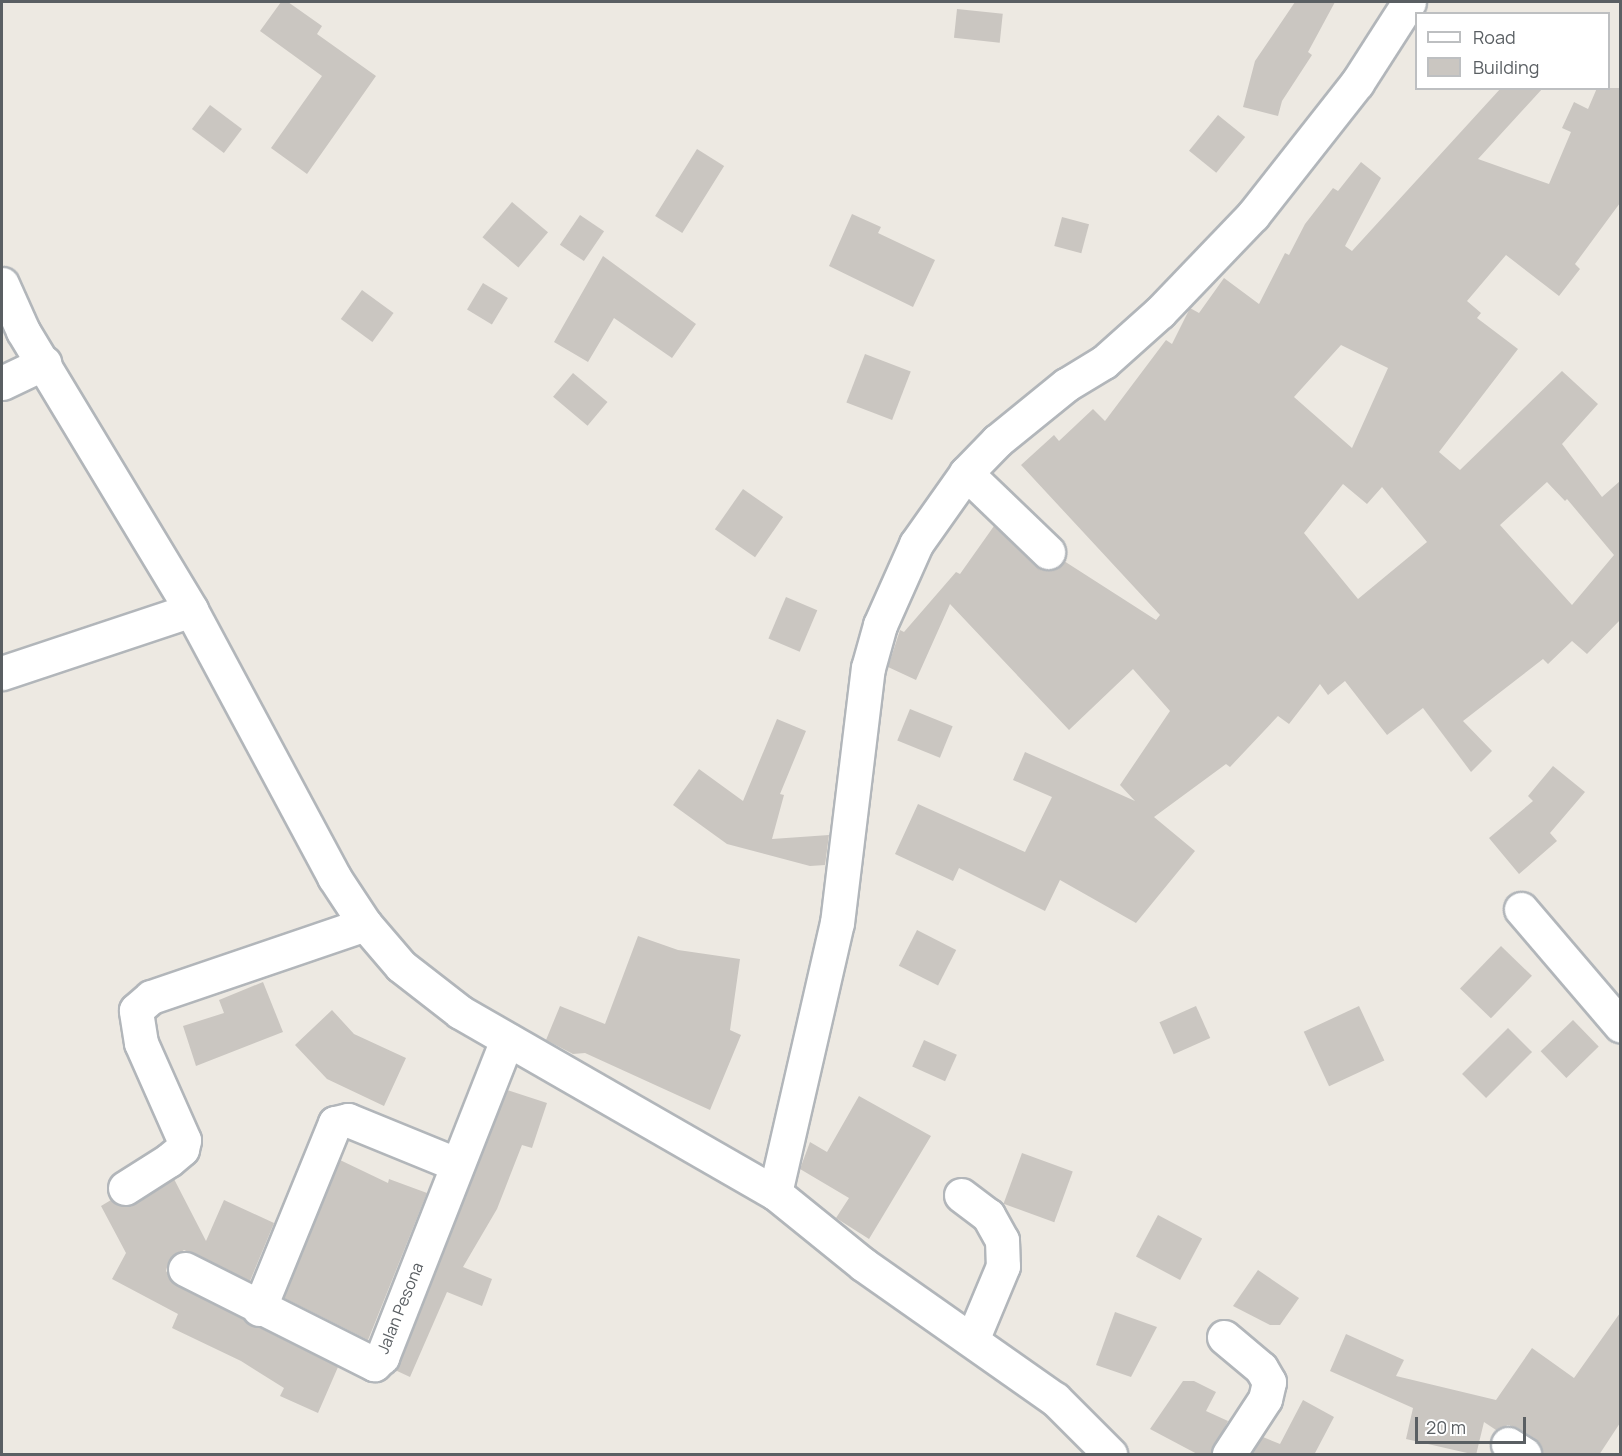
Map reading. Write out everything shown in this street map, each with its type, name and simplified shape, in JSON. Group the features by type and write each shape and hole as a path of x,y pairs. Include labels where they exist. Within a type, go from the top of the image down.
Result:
{"street":[{"path":"775,1193 837,923 868,668 880,625 916,544 966,473 1030,411 1104,362 1214,259 1312,144 1409,2"},
{"path":"2,284 44,363 191,610 334,877 365,924 401,966 429,990 507,1041 732,1165 775,1193 864,1265 1055,1399 1110,1455"},
{"path":"2,383 44,363"},
{"path":"966,473 1048,552"},
{"path":"2,673 191,610"},
{"path":"1521,909 1620,1025"},
{"path":"125,1188 170,1160 182,1149 184,1140 141,1043 136,1010 151,997 365,924"},
{"name":"Jalan Pesona","path":"185,1269 259,1309 374,1364 381,1357 456,1164 507,1041"},
{"path":"259,1309 335,1123 348,1120 456,1164"},
{"path":"962,1195 988,1215 1002,1240 1003,1266 972,1340"},
{"path":"1224,1337 1262,1368 1269,1382 1265,1399 1229,1455"}],"building":[{"path":"281,2 288,2 322,26 317,34 376,76 307,174 271,148 322,76 260,31"},
{"path":"1295,2 1335,2 1308,52 1312,55 1282,101 1278,116 1243,107 1255,61"},
{"path":"957,9 1003,14 1000,43 954,38"},
{"path":"1620,88 1620,203 1575,264 1580,269 1559,296 1506,255 1467,301 1481,313 1477,318 1518,349 1439,452 1460,470 1562,371 1598,404 1562,444 1602,497 1620,481 1620,620 1587,654 1572,641 1548,664 1543,659 1463,721 1492,751 1471,772 1423,708 1387,735 1345,681 1328,695 1320,684 1289,724 1278,716 1230,767 1226,764 1154,817 1195,851 1136,923 1060,880 1045,911 959,868 953,881 895,854 918,804 1025,852 1052,797 1013,780 1025,752 1135,801 1120,785 1170,711 1133,669 1069,730 950,604 916,680 888,667 900,630 904,632 956,572 960,574 994,526 1035,566 1053,570 1064,561 1156,620 1160,615 1021,465 1054,435 1059,441 1093,409 1105,421 1166,340 1172,344 1190,308 1199,313 1224,278 1259,304 1285,253 1289,255 1305,224 1333,188 1338,191 1361,162 1381,178 1345,246 1352,251 1499,90 1541,90 1478,159 1549,184 1571,132 1562,128 1574,102 1588,109 1596,90","holes":["1341,345 1388,368 1352,448 1294,397","1547,482 1565,501 1567,499 1614,555 1572,605 1500,525","1343,484 1367,504 1382,487 1427,542 1358,599 1304,533"]},
{"path":"210,105 242,129 224,153 192,129"},
{"path":"1218,115 1245,137 1216,173 1189,151"},
{"path":"697,149 724,166 682,233 655,216"},
{"path":"512,202 548,232 518,267 482,237"},
{"path":"852,214 881,227 878,233 935,260 913,307 829,266"},
{"path":"580,215 604,231 584,261 560,245"},
{"path":"1062,217 1089,224 1081,253 1054,246"},
{"path":"603,256 696,324 672,358 614,318 588,362 554,342"},
{"path":"483,283 508,298 492,325 467,310"},
{"path":"362,290 394,313 372,342 341,319"},
{"path":"865,354 911,372 892,420 846,403"},
{"path":"573,373 607,402 588,426 553,397"},
{"path":"743,489 783,517 755,557 715,529"},
{"path":"786,597 817,610 800,652 768,638"},
{"path":"910,709 953,726 940,758 897,741"},
{"path":"777,719 806,731 780,794 784,795 772,839 829,835 825,865 810,866 727,844 673,805 699,769 743,801"},
{"path":"1553,766 1585,792 1550,833 1557,841 1519,874 1489,838 1533,801 1528,796"},
{"path":"917,930 956,950 938,986 899,966"},
{"path":"638,936 678,950 740,959 730,1030 741,1035 710,1110 585,1053 573,1054 546,1040 560,1006 605,1024"},
{"path":"1501,946 1532,976 1491,1018 1460,988"},
{"path":"263,982 283,1032 196,1066 183,1026 224,1013 219,1000"},
{"path":"1196,1006 1210,1038 1174,1054 1159,1022"},
{"path":"1359,1006 1384,1060 1329,1086 1304,1032"},
{"path":"332,1010 354,1034 406,1058 384,1106 327,1079 295,1045"},
{"path":"1573,1020 1599,1047 1566,1078 1541,1051"},
{"path":"1508,1028 1532,1052 1486,1098 1462,1074"},
{"path":"924,1040 957,1055 945,1081 912,1066"},
{"path":"507,1090 547,1103 532,1148 522,1145 497,1209 463,1267 492,1279 482,1306 447,1292 410,1377 395,1370"},
{"path":"859,1096 931,1136 869,1239 836,1218 849,1198 800,1169 810,1142 827,1152"},
{"path":"1022,1153 1073,1171 1054,1222 1004,1204"},
{"path":"340,1160 388,1183 389,1179 427,1193 368,1340 284,1298"},
{"path":"174,1179 206,1241 224,1200 274,1223 250,1281 184,1250 169,1260 166,1271 177,1286 338,1367 318,1413 280,1396 284,1388 241,1361 172,1328 178,1314 112,1279 126,1253 101,1206 111,1200 125,1207 135,1204"},
{"path":"1158,1215 1202,1238 1180,1280 1136,1256"},
{"path":"1258,1270 1299,1298 1280,1325 1270,1325 1233,1306"},
{"path":"1115,1312 1157,1327 1131,1377 1096,1365"},
{"path":"1620,1313 1620,1423 1599,1455 1543,1455 1534,1438 1518,1428 1508,1425 1496,1430 1484,1422 1476,1455 1406,1439 1413,1408 1330,1371 1346,1334 1404,1360 1396,1376 1496,1400 1532,1348 1574,1378"},
{"path":"1183,1381 1194,1381 1216,1392 1206,1411 1228,1421 1211,1455 1199,1455 1150,1429"},
{"path":"1303,1400 1334,1417 1314,1455 1251,1455 1263,1437 1280,1444"}]}
